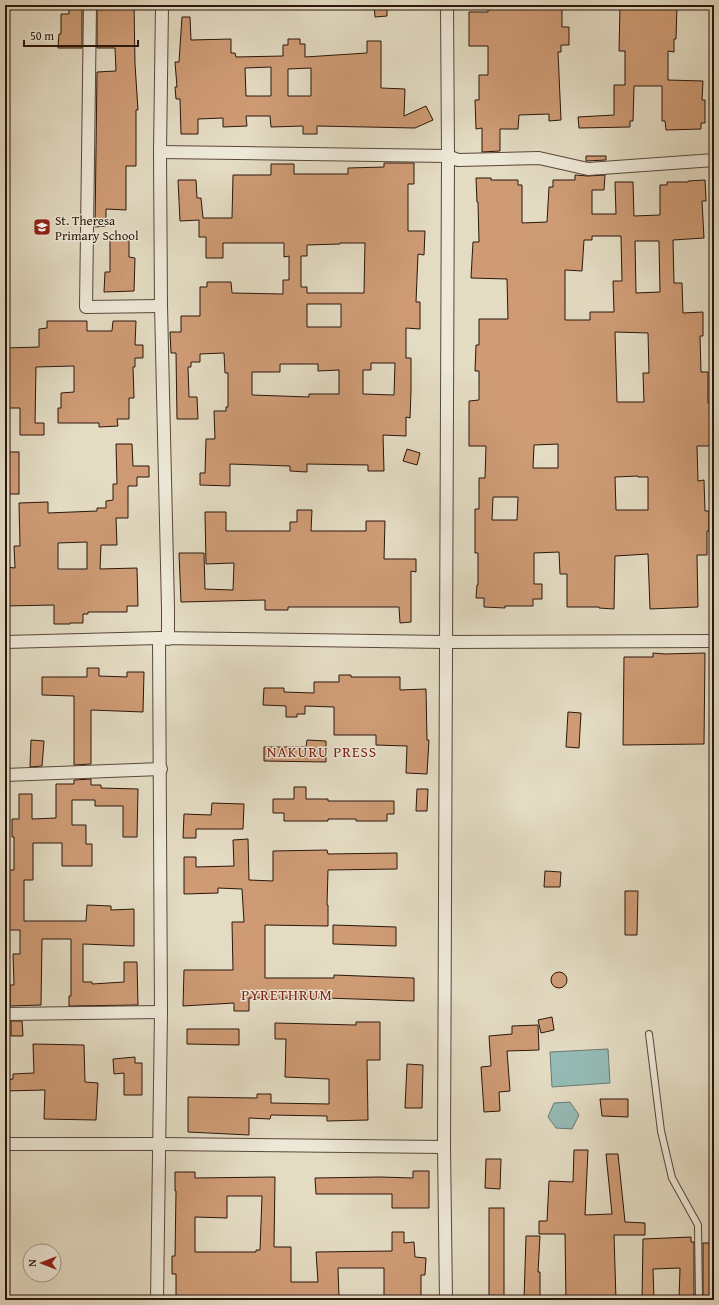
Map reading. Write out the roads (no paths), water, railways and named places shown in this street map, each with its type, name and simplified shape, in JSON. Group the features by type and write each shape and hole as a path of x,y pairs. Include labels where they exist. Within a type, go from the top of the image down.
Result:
{"street":[{"path":"90,5 86,307 161,306"},
{"path":"157,1300 160,1012 160,769 163,639 168,608 161,306 160,152 162,5"},
{"path":"446,1300 444,1147 445,642 458,159 447,5"},
{"path":"160,152 458,159 539,158 588,169 714,160"},
{"path":"5,642 163,639 445,642 714,641"},
{"path":"5,775 160,769"},
{"path":"5,1014 160,1012"},
{"path":"5,1144 444,1147"}],"lane":[{"path":"649,1034 661,1132 672,1178 698,1225 699,1300"}],"water":[{"path":"608,1049 610,1083 552,1087 550,1052"},
{"path":"570,1102 579,1115 572,1129 556,1128 548,1117 554,1103"}],"place":[{"name":"St. Theresa Primary School","path":"42,227"}],"district":[{"name":"NAKURU PRESS","path":"322,751"},
{"name":"PYRETHRUM","path":"287,994"}]}
